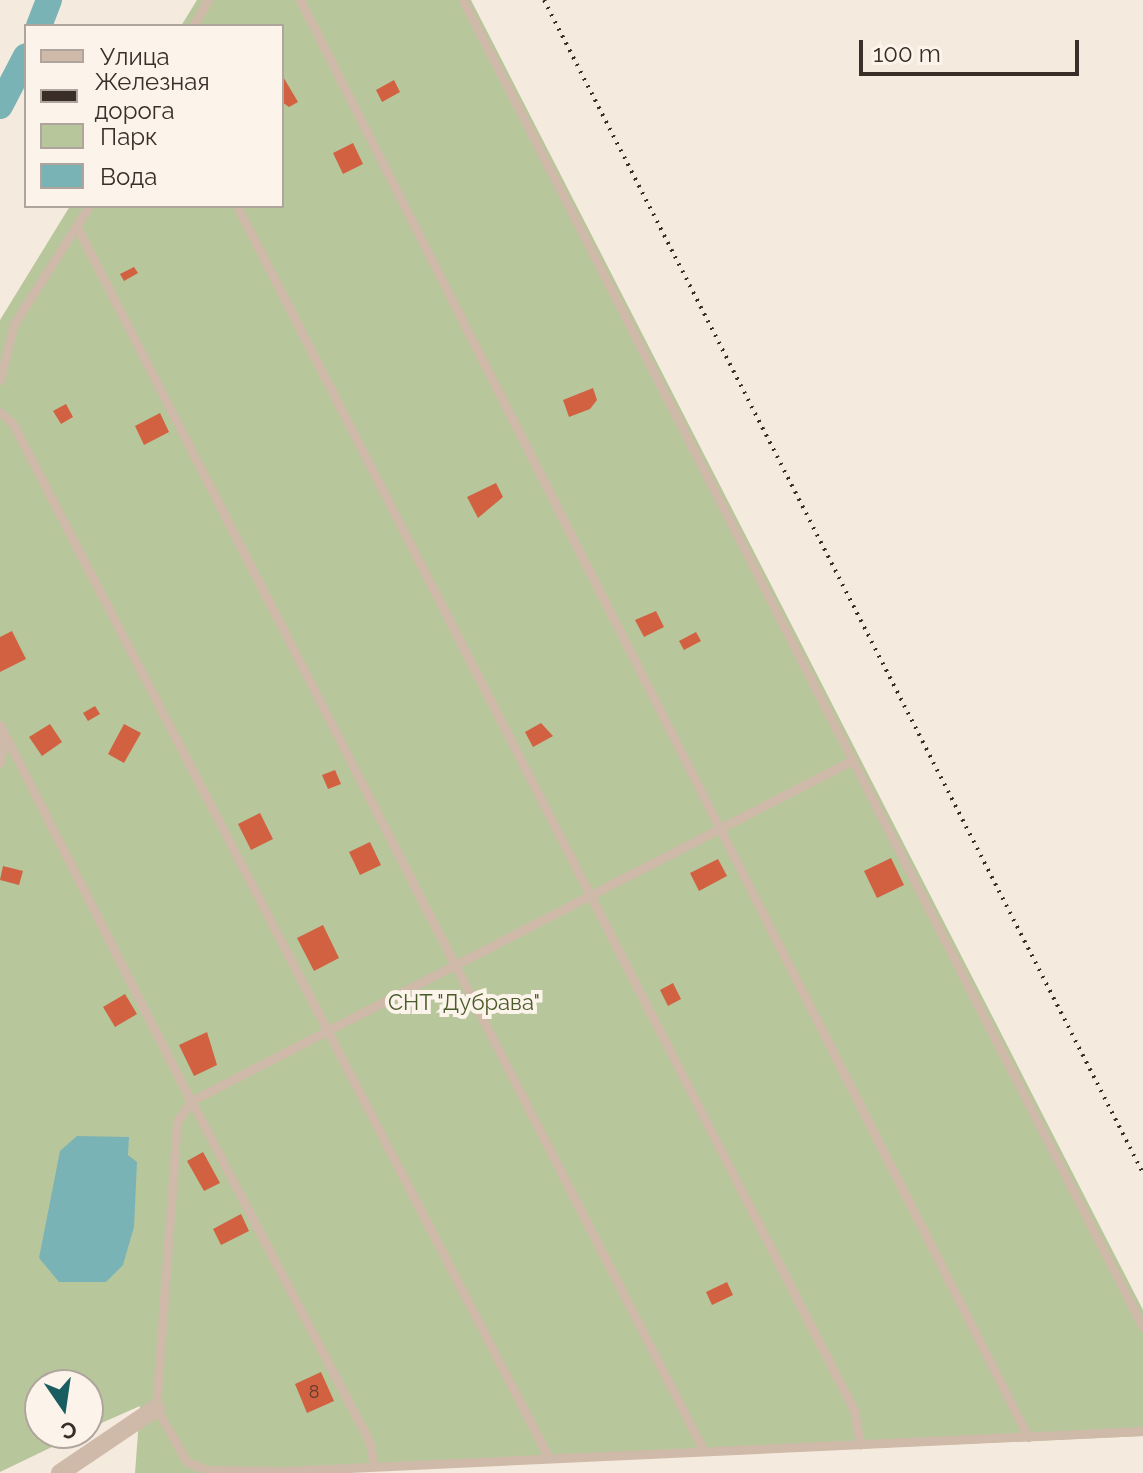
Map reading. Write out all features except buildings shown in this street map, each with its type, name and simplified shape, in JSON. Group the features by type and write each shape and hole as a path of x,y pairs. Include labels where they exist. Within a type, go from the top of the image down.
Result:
{"street":[{"path":"60,1473 156,1408"}],"lane":[{"path":"194,24 208,0"},
{"path":"300,0 720,829 1010,1390 1028,1437"},
{"path":"463,0 1143,1327"},
{"path":"0,380 20,312 88,208"},
{"path":"238,208 854,1410 860,1444"},
{"path":"77,227 457,963 704,1451"},
{"path":"0,412 13,424 549,1458"},
{"path":"0,725 191,1101 369,1441 374,1466"},
{"path":"0,763 4,736"},
{"path":"851,761 191,1101 177,1122 156,1408 198,1468 374,1466 1143,1431"}],"green space":[{"name":"СНТ \"Дубрава\"","path":"197,0 471,0 1143,1310 1143,1436 308,1473 135,1473 140,1406 104,1422 104,1369 24,1369 24,1449 48,1449 0,1472 0,320 69,208 284,208 284,24 182,24"}],"water":[{"path":"77,1136 129,1137 128,1155 137,1162 134,1227 123,1265 106,1282 59,1282 39,1258 60,1151"}],"waterway":[{"path":"40,24 49,0"},
{"path":"0,106 24,60"}],"railway":[{"path":"544,0 1143,1173"}]}
